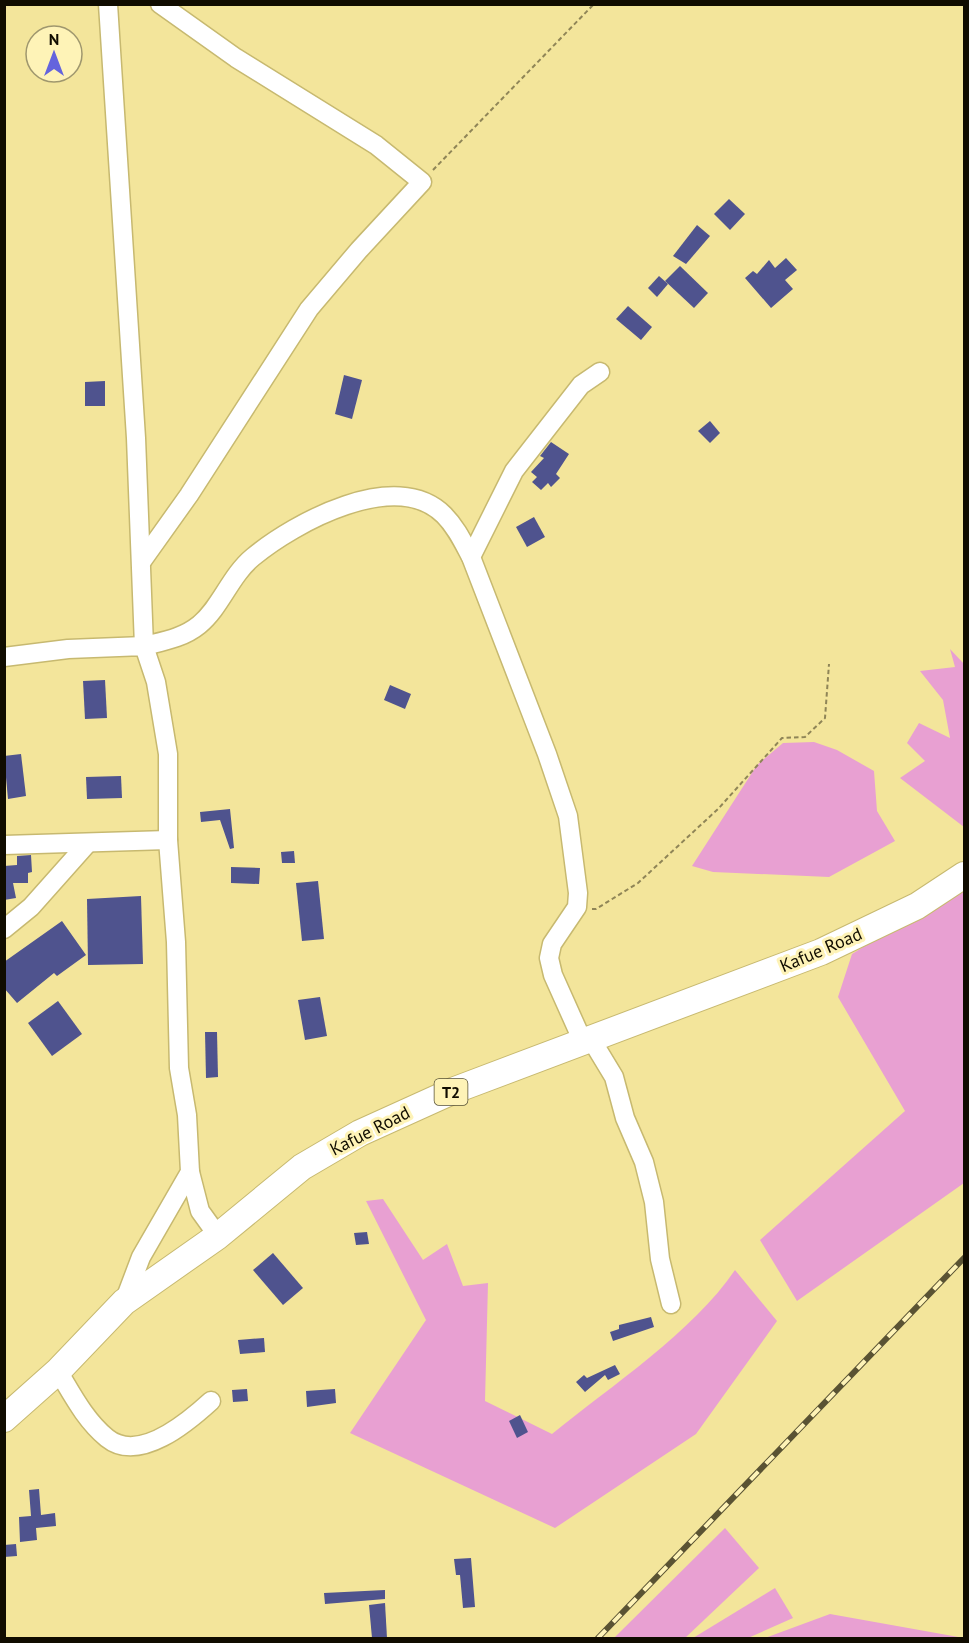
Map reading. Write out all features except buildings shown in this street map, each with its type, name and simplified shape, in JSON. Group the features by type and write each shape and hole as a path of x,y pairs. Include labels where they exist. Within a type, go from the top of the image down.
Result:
{"highway":[{"name":"Kafue Road","path":"4,1419 58,1371 124,1302 218,1236 302,1167 360,1133 455,1090 821,952 917,906 964,875"}],"street":[{"path":"108,4 142,561 144,646 156,682 168,754 168,840 176,942 179,1068 187,1115 190,1172 200,1211 218,1236"},
{"path":"142,561 189,495 309,309 359,250 422,182 376,145 236,58 160,4"},
{"path":"471,556 514,471 581,385 600,372"},
{"path":"4,657 69,649 144,646 175,639 200,624 240,571 270,545 342,506 371,497 395,496 423,502 442,513 460,535 471,556 547,754 568,816 578,893 577,907 552,944 549,958 553,975 587,1041 614,1077 626,1118 644,1162 654,1202 660,1259 671,1304"},
{"path":"4,845 168,840"},
{"path":"4,929 31,907 87,844"},
{"path":"124,1302 141,1257 190,1172"},
{"path":"58,1371 90,1421 108,1439 119,1445 131,1446 155,1440 183,1426 211,1401"}],"path":[{"path":"422,182 594,4"},
{"path":"577,907 596,909 638,883 718,808 782,738 806,737 825,718 829,664"}],"shaded area":[{"path":"950,649 964,664 964,827 900,778 925,761 907,743 919,723 950,738 943,700 920,671 955,667"},
{"path":"814,742 837,750 874,771 877,811 895,841 829,877 713,872 692,866 757,765 783,743"},
{"path":"964,885 964,1183 797,1301 760,1240 905,1111 838,997 852,954"},
{"path":"383,1199 423,1260 447,1244 463,1286 488,1283 485,1401 552,1434 674,1336 697,1315 735,1270 777,1321 696,1434 555,1528 350,1433 426,1320 366,1201"},
{"path":"725,1528 759,1568 685,1638 614,1638"},
{"path":"775,1588 793,1618 748,1638 693,1638"},
{"path":"830,1614 964,1638 765,1638"}],"railway":[{"path":"598,1638 964,1258"}]}
